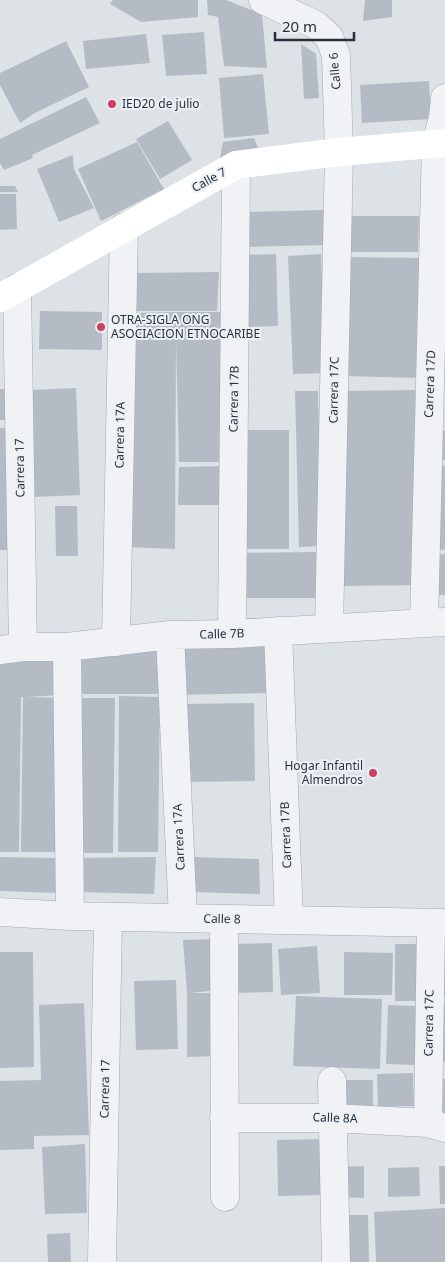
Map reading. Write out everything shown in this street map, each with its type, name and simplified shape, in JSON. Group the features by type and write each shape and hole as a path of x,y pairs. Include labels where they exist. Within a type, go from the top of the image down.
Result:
{"street":[{"name":"Calle 6","path":"263,0 316,25 329,37 336,55 339,152"},
{"name":"Carrera 17D","path":"434,623 441,144 445,98"},
{"name":"Calle 7","path":"8,293 236,165 339,152 441,144"},
{"name":"Carrera 17C","path":"329,628 339,152"},
{"name":"Carrera 17B","path":"232,634 236,165"},
{"name":"Carrera 17A","path":"116,642 124,227"},
{"name":"Carrera 17","path":"8,293 12,649"},
{"name":"Calle 7B","path":"12,649 67,647 170,635 232,634 434,623"},
{"name":"Carrera 17B","path":"278,631 289,920"},
{"name":"Carrera 17A","path":"170,635 183,918"},
{"path":"67,647 70,916"},
{"name":"Calle 8","path":"0,912 108,917 438,923"},
{"name":"Carrera 17","path":"102,1262 108,917"},
{"path":"224,918 225,1197"},
{"name":"Carrera 17C","path":"437,1126 438,923"},
{"path":"332,1081 336,1262"},
{"name":"Calle 8A","path":"224,1118 333,1118 437,1126"}],"building":[{"path":"113,0 198,0 198,17 141,22 110,4"},
{"path":"207,0 226,0 262,14 267,68 224,66 218,17 208,15"},
{"path":"365,0 392,0 392,17 363,21"},
{"path":"204,32 207,74 166,76 162,35"},
{"path":"146,34 150,63 86,69 83,41"},
{"path":"66,41 89,87 35,113 20,123 0,85 0,73"},
{"path":"301,44 316,54 319,98 304,99"},
{"path":"263,74 269,134 224,138 219,78"},
{"path":"429,81 431,119 362,123 360,85"},
{"path":"86,97 100,123 32,155 33,158 4,170 0,163 0,139"},
{"path":"168,121 192,160 160,179 136,139"},
{"path":"254,138 262,158 219,163 223,142"},
{"path":"137,142 164,189 101,221 78,169"},
{"path":"73,155 74,169 94,208 59,222 37,169"},
{"path":"0,186 15,186 18,192 0,192"},
{"path":"0,194 16,194 17,229 0,230"},
{"path":"324,210 325,245 243,247 242,212"},
{"path":"349,216 419,216 418,252 349,252"},
{"path":"276,254 278,326 244,327 242,255"},
{"path":"321,254 326,373 293,374 288,256"},
{"path":"343,257 424,258 422,378 341,376"},
{"path":"219,272 217,311 137,311 137,273"},
{"path":"40,311 102,312 102,350 39,349"},
{"path":"222,312 224,462 179,462 176,340 175,549 127,547 133,313"},
{"path":"76,388 80,495 34,497 31,390"},
{"path":"0,389 16,389 17,420 0,420"},
{"path":"422,390 423,585 340,586 339,391"},
{"path":"295,391 318,391 322,546 299,547"},
{"path":"0,428 15,429 13,550 0,550"},
{"path":"242,430 289,430 289,549 242,549"},
{"path":"445,431 445,460 434,460 432,432"},
{"path":"227,466 226,505 178,505 179,467"},
{"path":"432,466 445,466 445,550 429,549"},
{"path":"55,506 77,506 78,556 56,556"},
{"path":"318,552 319,598 244,598 243,553"},
{"path":"445,554 445,595 426,595 426,556"},
{"path":"271,634 271,693 176,695 174,638"},
{"path":"162,643 161,694 73,694 71,649"},
{"path":"62,650 61,695 27,697 64,698 62,852 21,852 23,697 21,697 19,852 0,852 0,654"},
{"path":"119,696 160,697 158,852 118,852"},
{"path":"74,698 115,698 113,853 72,853"},
{"path":"254,703 255,781 183,782 182,704"},
{"path":"0,857 55,858 57,893 0,891"},
{"path":"156,857 154,894 77,892 75,858"},
{"path":"193,857 259,859 260,894 194,892"},
{"path":"217,939 219,990 190,993 222,993 223,1056 187,1057 187,993 183,940"},
{"path":"441,939 445,940 445,997 438,996"},
{"path":"272,943 273,992 235,993 233,944"},
{"path":"395,944 416,944 416,1001 395,1001"},
{"path":"317,946 320,993 281,995 278,949"},
{"path":"0,952 33,952 34,1067 0,1068"},
{"path":"344,952 393,953 392,995 344,995"},
{"path":"176,980 178,1049 136,1050 134,981"},
{"path":"296,996 382,999 380,1069 293,1066"},
{"path":"84,1003 89,1135 34,1136 34,1149 0,1150 0,1081 41,1080 39,1005"},
{"path":"443,1004 445,1004 445,1062 441,1061"},
{"path":"388,1005 417,1006 415,1065 386,1064"},
{"path":"413,1073 414,1106 378,1107 377,1074"},
{"path":"441,1079 445,1079 445,1116 438,1116"},
{"path":"340,1080 373,1080 373,1106 340,1106"},
{"path":"321,1139 323,1195 278,1196 277,1140"},
{"path":"85,1144 87,1213 45,1214 42,1147"},
{"path":"364,1166 364,1198 337,1197 337,1167"},
{"path":"439,1166 445,1166 445,1204 440,1204"},
{"path":"419,1167 420,1196 388,1197 388,1168"},
{"path":"445,1208 445,1262 376,1262 374,1212"},
{"path":"342,1215 368,1215 369,1262 343,1262"},
{"path":"70,1233 71,1262 48,1262 47,1234"}],"place":[{"name":"IED20 de julio","path":"112,104"},
{"name":"OTRA-SIGLA ONG ASOCIACION ETNOCARIBE","path":"101,327"},
{"name":"Hogar Infantil Almendros","path":"373,773"}]}
